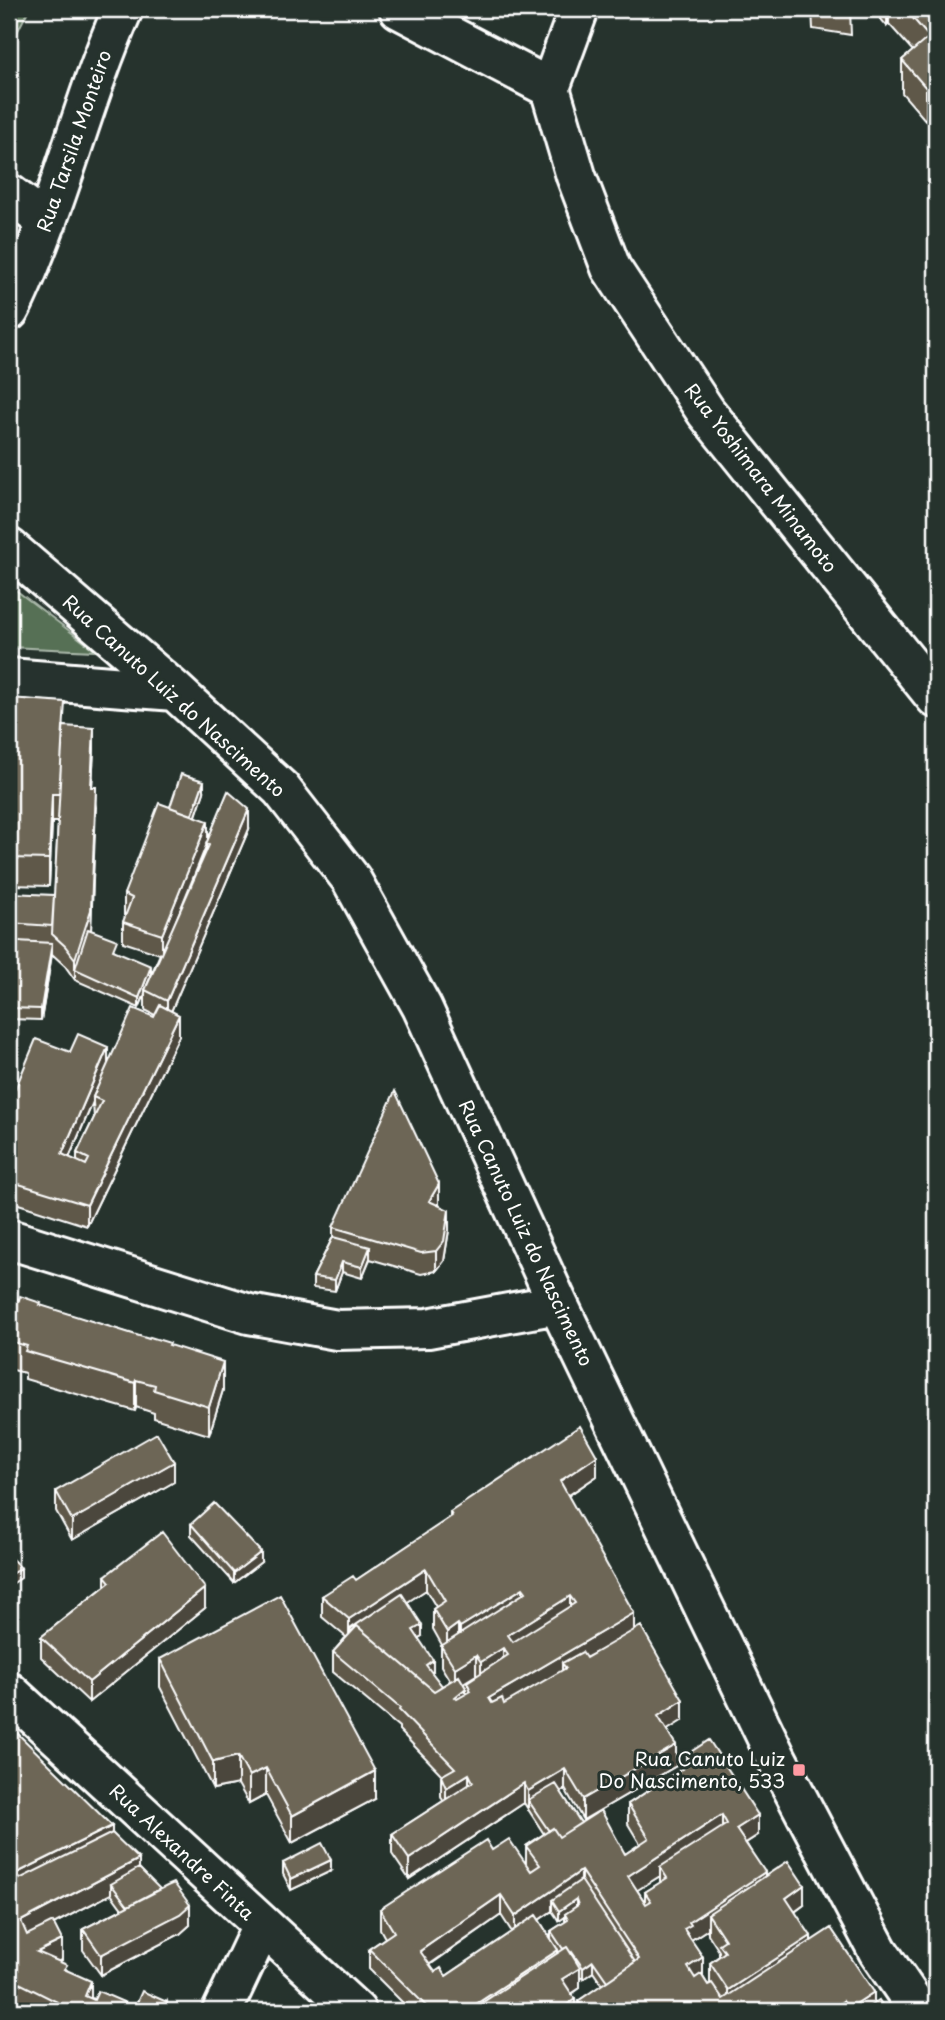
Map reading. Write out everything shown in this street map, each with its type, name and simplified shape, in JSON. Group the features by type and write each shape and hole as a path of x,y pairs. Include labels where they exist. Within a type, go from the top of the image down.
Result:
{"street":[{"name":"Rua Tarsila Monteiro","path":"9,312 47,222 106,48 123,9"},
{"path":"399,9 550,88 579,9"},
{"name":"Rua Yoshimara Minamoto","path":"550,88 576,176 611,268 706,412 936,698"},
{"path":"9,194 47,222"},
{"name":"Rua Canuto Luiz do Nascimento","path":"9,548 175,691 281,789 351,880 422,1007 558,1304 776,1758 878,1951 919,2011"},
{"path":"9,678 175,691"},
{"path":"9,1239 249,1314 337,1330 428,1328 558,1304"},
{"name":"Rua Alexandre Finta","path":"9,1692 356,2011"},
{"path":"222,2011 262,1926"}],"green space":[{"path":"9,9 29,9 9,48"},
{"path":"9,585 96,651 9,647"}],"building":[{"path":"813,9 850,9 851,15"},
{"path":"905,9 936,9 936,95 928,86 926,88 902,60 929,37"},
{"path":"9,698 65,702 59,794 52,794 49,859 10,858 10,893 54,895 52,926 9,923 9,842 12,842 12,837 9,837"},
{"path":"63,726 94,728 91,787 96,787 91,910 75,959 52,934"},
{"path":"181,774 204,781 192,815 170,807"},
{"path":"228,791 249,809 167,1001 145,990 209,845 206,844"},
{"path":"159,803 208,821 162,935 123,922 132,898 124,894"},
{"path":"88,929 117,940 113,950 151,966 139,998 75,969"},
{"path":"17,941 52,943 41,1009 9,1008"},
{"path":"160,1005 179,1015 87,1205 9,1181 9,1104 36,1039 70,1052 78,1034 108,1047 62,1154 86,1165 89,1159 77,1153 102,1101 93,1097 133,1008 154,1017"},
{"path":"395,1091 439,1184 429,1201 449,1210 444,1241 436,1251 421,1253 333,1227"},
{"path":"333,1237 370,1247 362,1267 342,1262 335,1280 313,1277"},
{"path":"9,1296 19,1300 20,1296 41,1303 40,1305 170,1343 169,1345 223,1362 209,1407 154,1390 155,1385 136,1380 135,1383 25,1351 27,1346 9,1341"},
{"path":"580,1426 597,1456 560,1481 634,1613 489,1698 492,1703 502,1698 504,1704 566,1668 562,1663 582,1652 586,1658 641,1626 683,1700 658,1716 676,1745 583,1799 565,1769 528,1791 524,1783 409,1859 392,1834 473,1782 469,1774 446,1788 441,1776 455,1768 400,1708 333,1652 357,1626 434,1691 459,1676 466,1688 455,1697 457,1699 471,1691 467,1682 508,1655 503,1648 481,1662 476,1655 455,1668 441,1646 526,1592 523,1588 460,1627 458,1624 447,1632 433,1609 445,1601 426,1569 349,1619 322,1596 353,1576 356,1580 452,1516 450,1512","holes":["570,1596 575,1603 513,1642 508,1635"]},
{"path":"157,1433 174,1462 72,1520 56,1491"},
{"path":"214,1503 261,1552 234,1573 191,1524"},
{"path":"162,1532 205,1588 89,1682 41,1637 110,1582 105,1576"},
{"path":"9,1556 21,1568 9,1575"},
{"path":"402,1594 422,1625 413,1630 433,1660 426,1665 442,1686 434,1691 357,1626 352,1631 350,1629"},
{"path":"280,1595 375,1771 292,1816 266,1768 249,1776 238,1756 213,1762 160,1659"},
{"path":"9,1725 112,1826 17,1873 9,1864"},
{"path":"709,1740 758,1815 736,1829 765,1872 689,1922 691,1925 684,1929 703,1957 688,1967 695,1978 701,1974 708,1985 712,1983 723,1999 831,1928 874,1992 848,2009 843,2001 828,2011 578,2011 583,2007 578,2001 639,1959 581,1871 515,1916 501,1895 420,1951 435,1972 441,1968 446,1976 536,1915 558,1950 476,2004 477,2006 567,1947 580,1968 562,1979 575,1999 558,2011 431,2011 369,1949 394,1932 380,1909 486,1840 492,1850 509,1839 531,1871 540,1865 526,1846 553,1828 559,1837 601,1810 625,1854 649,1838 628,1804 691,1763 686,1755","holes":["722,1815 727,1824 660,1867 667,1878 645,1892 651,1901 646,1904 628,1876"]},
{"path":"556,1784 581,1823 559,1837 553,1828 549,1831 528,1800"},
{"path":"112,1833 139,1859 21,1921 27,1935 53,1922 62,1940 37,1952 67,1965 64,1969 91,1981 85,1996 94,2000 98,1991 135,2007 142,1991 167,2002 162,2011 75,2011 9,1978 9,1884"},
{"path":"322,1843 331,1860 291,1879 283,1863"},
{"path":"788,1861 804,1885 786,1898 811,1936 728,1990 710,1963 725,1952 719,1944 725,1940 708,1914"},
{"path":"139,1868 160,1889 128,1906 111,1884"},
{"path":"581,1880 635,1962 607,1981 593,1961 583,1968 567,1947 563,1949 551,1931 568,1920 565,1914 578,1905 576,1899 559,1911 552,1900"},
{"path":"174,1883 190,1905 180,1914 101,1955 83,1929"},
{"path":"879,2000 886,2011 863,2011"},
{"path":"9,2002 36,2011 9,2011"}],"place":[{"name":"Rua Canuto Luiz Do Nascimento, 533","path":"799,1770"}]}
